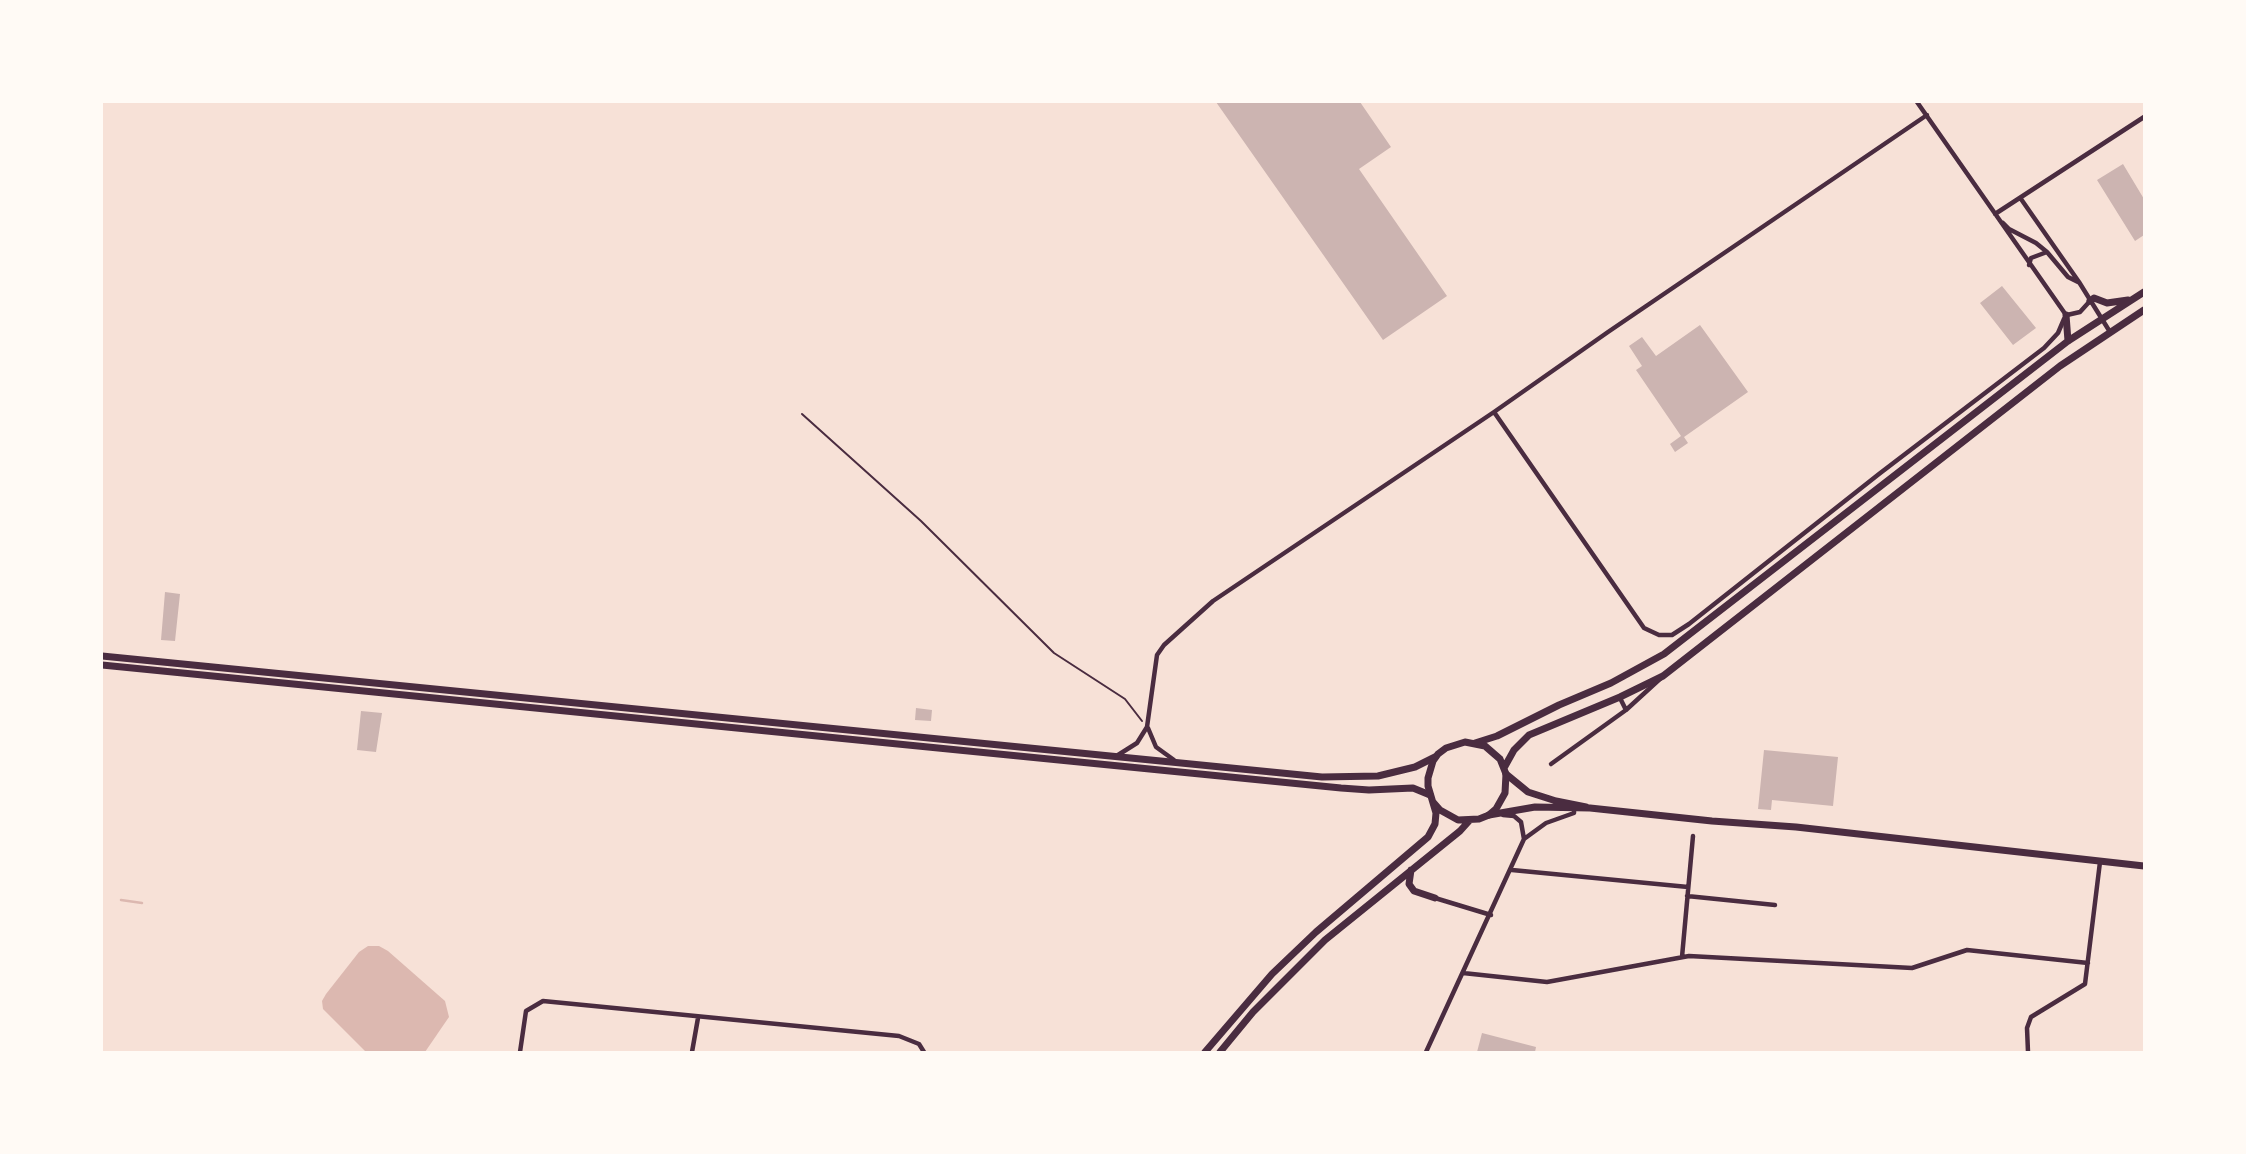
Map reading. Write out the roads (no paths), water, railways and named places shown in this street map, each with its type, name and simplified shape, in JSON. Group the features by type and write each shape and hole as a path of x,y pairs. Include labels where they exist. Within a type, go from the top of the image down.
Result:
{"main road":[{"path":"102,665 483,703 961,746 1042,749 1322,777 1359,778 1401,771 1423,764 1455,744 1475,743 1497,736 1611,683 1664,654 2068,341 2144,292"},
{"path":"2091,301 2094,298 2107,303 2132,300"},
{"path":"1489,815 1502,801 1505,793 1505,771 1514,750 1529,735 1663,676 2060,366 2144,310"},
{"path":"2066,315 2068,341"},
{"path":"102,656 484,694 961,746 1041,758 1341,788 1413,788 1432,798 1448,817 1469,821 1535,807 1574,810 1590,808"},
{"path":"1475,743 1493,751 1505,771 1528,793 1590,808 1796,827 2144,866"},
{"path":"1041,758 1042,749"},
{"path":"1205,1052 1315,932 1427,837 1435,824 1428,786 1429,769 1438,754"},
{"path":"1220,1052 1253,1012 1325,940 1461,831 1469,821"},
{"path":"1412,869 1409,884 1414,891 1435,898"}],"street":[{"path":"1917,102 2066,315"},
{"path":"1181,763 1163,754 1156,747 1147,727 1153,674 1157,655 1164,645 1213,601 1927,115"},
{"path":"1995,214 2144,117"},
{"path":"2021,199 2110,332"},
{"path":"1995,214 2009,229 2047,252 2067,277 2079,282"},
{"path":"2029,265 2031,258 2047,252"},
{"path":"2066,315 2080,312 2091,301"},
{"path":"1494,412 1644,628 1659,635 1672,635 2044,348 2058,334 2066,315"},
{"path":"1551,764 1626,710 1663,676"},
{"path":"483,703 484,694"},
{"path":"1620,697 1626,710"},
{"path":"1112,756 1130,749 1147,727"},
{"path":"1524,839 1546,823 1574,813 1574,810"},
{"path":"1429,1051 1524,839 1521,822 1514,816 1489,815"},
{"path":"1682,957 1693,836"},
{"path":"2028,1052 2031,1017 2085,984 2101,861"},
{"path":"1512,870 1688,887"},
{"path":"1687,896 1775,905"},
{"path":"1435,898 1491,915"},
{"path":"1464,973 1548,982 1682,957 1912,968 1967,950 2088,963"},
{"path":"520,1052 526,1011 543,1001 898,1036 919,1044 923,1052"},
{"path":"692,1052 698,1018"}],"waterway":[{"path":"121,900 142,903"}]}
